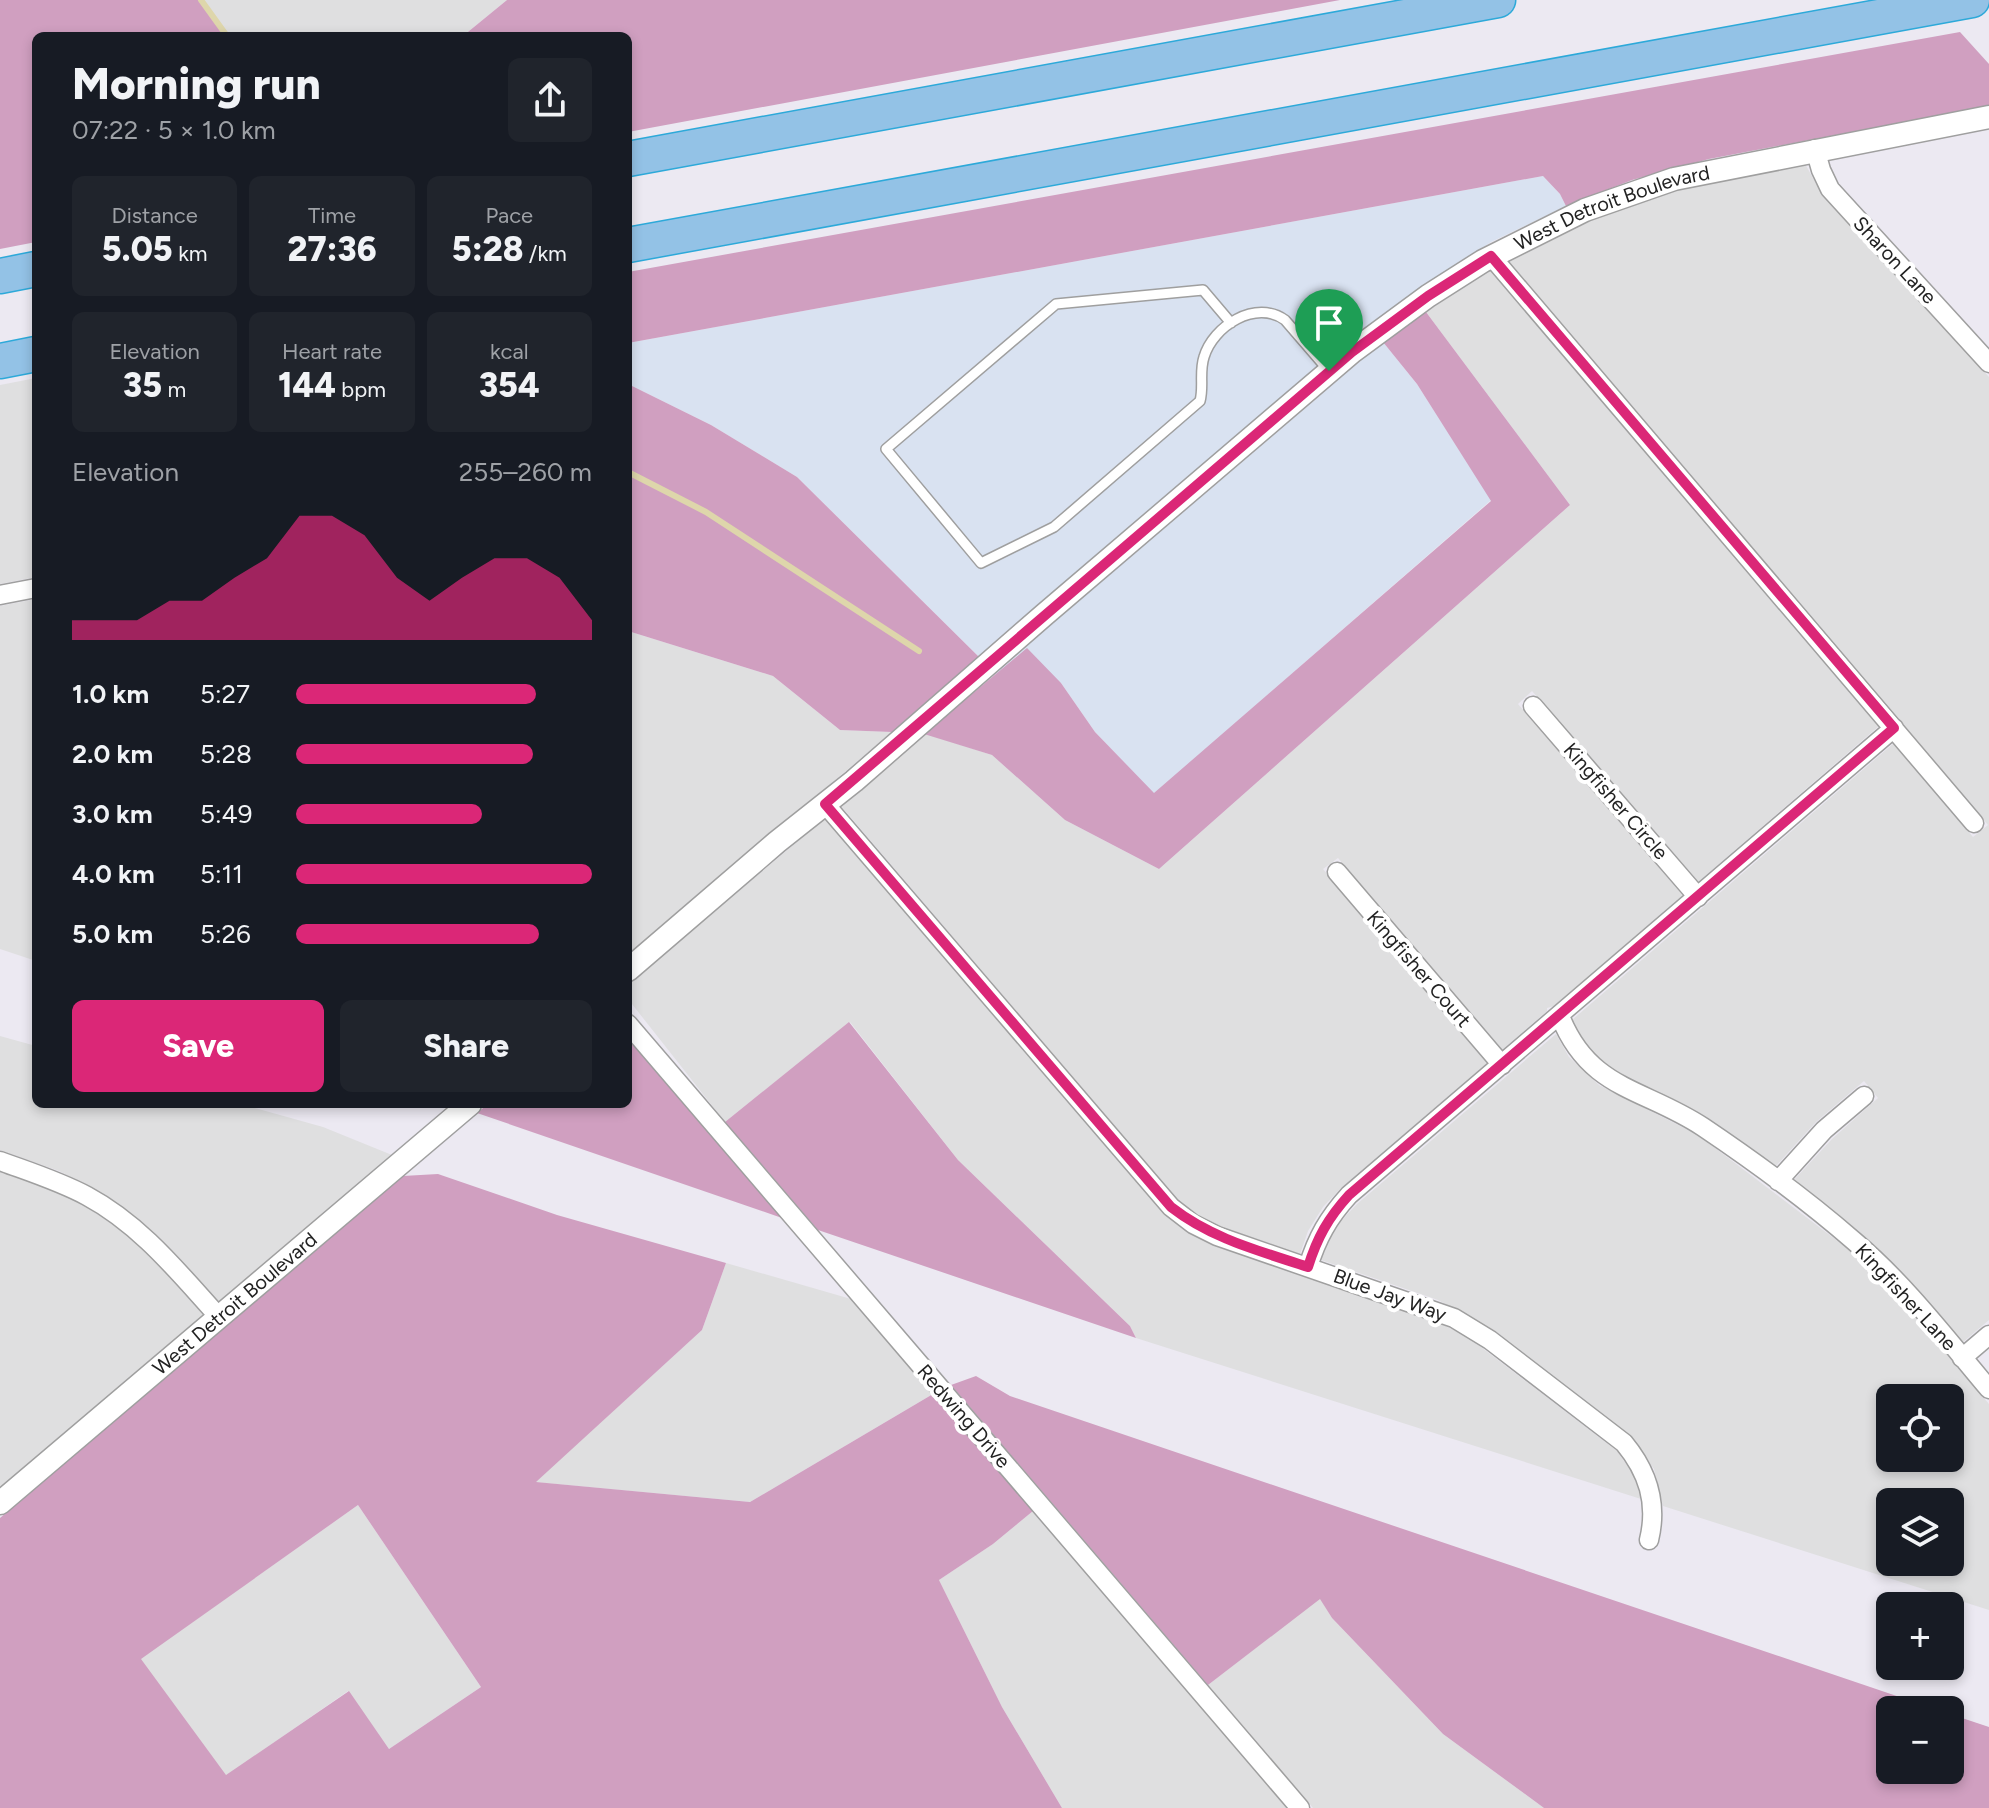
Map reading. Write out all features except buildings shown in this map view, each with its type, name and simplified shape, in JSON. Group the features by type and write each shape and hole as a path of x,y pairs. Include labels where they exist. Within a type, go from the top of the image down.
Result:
{"highway":[{"path":"632,158 1498,0"},
{"path":"632,244 1972,0"},
{"path":"0,276 32,270"},
{"path":"0,361 32,355"}],"street":[{"name":"West Detroit Boulevard","path":"632,967 1329,371 1389,323 1491,256 1571,216 1636,191 1713,169 1989,117"},
{"name":"Sharon Lane","path":"1815,149 1830,189 1989,363"},
{"path":"1491,256 1974,823"},
{"path":"0,595 32,589"},
{"name":"Kingfisher Circle","path":"1533,706 1698,897"},
{"path":"1308,1267 1317,1237 1349,1195 1894,728"},
{"name":"Blue Jay Way","path":"825,804 1171,1207 1193,1224 1217,1236 1435,1310 1473,1328 1624,1443 1635,1457 1650,1488 1653,1506 1649,1540"},
{"name":"Kingfisher Court","path":"1337,872 1502,1065"},
{"name":"Kingfisher Lane","path":"1560,1016 1577,1050 1605,1077 1703,1127 1855,1241 1897,1281 1989,1389"},
{"name":"Redwing Drive","path":"632,1029 1300,1808"},
{"path":"1778,1181 1824,1130 1864,1096"},
{"name":"West Detroit Boulevard","path":"0,1503 465,1108"},
{"path":"0,1161 56,1181 89,1197 126,1222 155,1246 219,1317"},
{"path":"1962,1358 1989,1335"}],"lane":[{"path":"1231,323 1203,290 1056,304 886,449 981,563 1054,527 1200,401 1204,355 1231,323 1256,312 1275,313 1285,320 1329,371"}],"shaded area":[{"path":"0,0 198,0 227,32 32,32 32,243 0,249"},
{"path":"198,0 507,0 468,32 227,32"},
{"path":"507,0 1340,0 632,131 632,32 468,32"},
{"path":"1960,32 1989,64 1989,106 1709,159 1632,180 1566,206 1560,194 1543,176 632,342 632,271"},
{"path":"1804,162 1823,196 1989,377 1989,1320 1962,1343 1904,1275 1861,1234 1793,1181 1832,1139 1878,1098 1864,1081 1816,1122 1775,1167 1707,1118 1609,1068 1585,1045 1572,1020 1894,743 1973,837 1988,825 1507,260 1590,220 1678,189"},
{"path":"1543,176 1560,194 1566,206 1491,242 1345,343 979,657 797,477 711,425 632,386 632,342"},
{"path":"1490,270 1879,726 1698,882 1532,691 1518,704 1683,895 1554,1006 1547,1008 1502,1050 1338,858 1323,869 1487,1063 1341,1188 1323,1207 1308,1231 1300,1254 1219,1226 1197,1215 1178,1200 841,806 924,734 930,735 992,755 1065,820 1159,869 1570,505 1426,312"},
{"path":"1426,312 1570,505 1159,869 1065,820 992,755 924,734 1027,648 1061,683 1095,732 1154,793 1491,501 1417,384 1383,342"},
{"path":"1383,342 1417,384 1491,500 1154,794 1095,732 1061,683 1018,655 997,675 995,673"},
{"path":"32,379 32,578 0,584 0,385"},
{"path":"632,386 711,425 797,477 979,657 892,732 840,730 773,676 632,632"},
{"path":"32,600 32,960 0,949 0,606"},
{"path":"632,632 773,676 840,730 892,732 632,952"},
{"path":"825,818 1166,1215 1189,1233 1215,1246 1433,1320 1468,1337 1617,1451 1634,1475 1641,1499 1136,1338 1130,1326 958,1160 850,1022 725,1122 632,1004 632,982"},
{"path":"849,1022 958,1160 1130,1326 1136,1338 818,1230 725,1122"},
{"path":"1556,1034 1569,1057 1599,1085 1698,1135 1848,1249 1890,1288 1989,1404 1989,1610 1964,1602 1964,1592 1933,1592 1882,1576 1964,1576 1964,1488 1876,1488 1876,1574 1663,1506 1654,1469 1631,1437 1495,1331 1438,1300 1321,1260 1340,1222 1357,1204"},
{"path":"0,1036 32,1045 32,1108 255,1108 323,1127 392,1155 219,1303 162,1240 132,1214 59,1171 0,1150"},
{"path":"632,1044 782,1218 477,1113 483,1108 632,1108"},
{"path":"0,1172 53,1190 85,1206 121,1230 148,1254 204,1315 0,1488"},
{"path":"438,1174 557,1215 726,1263 702,1330 536,1482 750,1502 933,1394 1033,1511 993,1544 939,1580 1002,1707 1062,1808 0,1808 0,1518 403,1176","holes":["358,1505 481,1687 389,1749 349,1691 226,1775 141,1659"]},
{"path":"726,1263 851,1299 933,1394 750,1502 535,1482 702,1330"},
{"path":"976,1376 1010,1396 1897,1696 1876,1696 1876,1784 1964,1784 1964,1719 1989,1727 1989,1808 1544,1808 1443,1734 1332,1618 1320,1599 1208,1685 951,1385"},
{"path":"358,1505 481,1687 389,1749 348,1691 226,1776 140,1659"},
{"path":"1033,1511 1287,1808 1062,1808 1002,1707 939,1580 993,1544"},
{"path":"1320,1598 1332,1618 1443,1734 1544,1808 1313,1808 1208,1685"}],"waterway":[{"path":"201,0 224,32"},
{"path":"632,474 706,512 919,651"}],"route":[{"path":"1491,256 1894,728 1349,1195 1317,1237 1308,1267 1217,1236 1193,1224 1171,1207 825,804 1329,371 1389,323 1491,256"}]}
